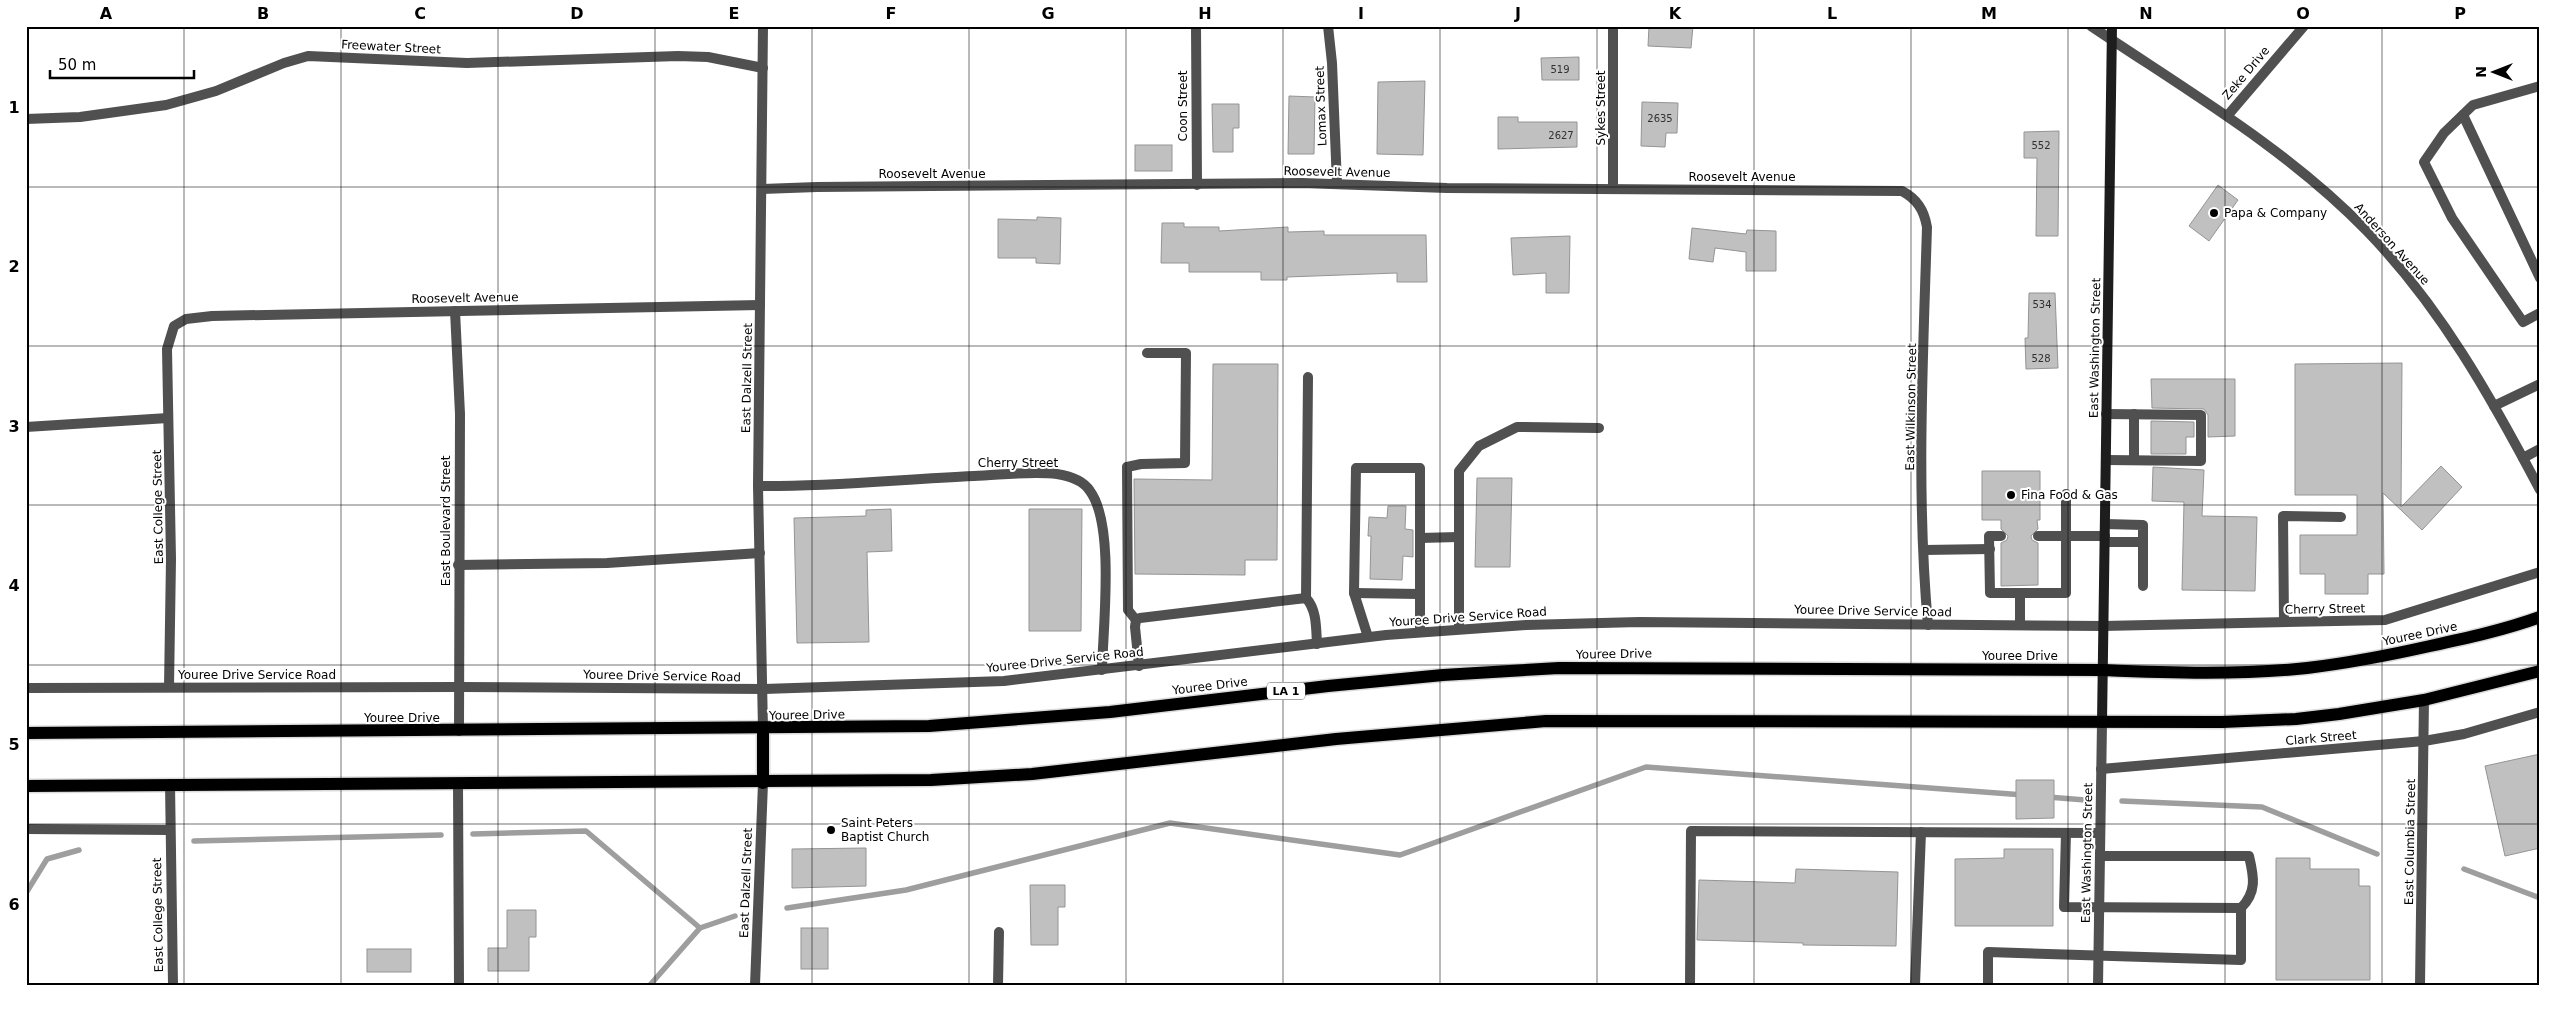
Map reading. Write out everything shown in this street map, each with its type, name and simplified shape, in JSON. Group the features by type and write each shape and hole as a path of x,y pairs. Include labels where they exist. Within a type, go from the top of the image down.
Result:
{"main road":[{"name":"Youree Drive","path":"26,733 763,729 929,726 1008,722 1110,712 1328,686 1443,675 1559,668 2103,670 2174,673 2306,668 2364,660 2461,640 2540,617"},
{"path":"26,786 762,783 931,780 1032,774 1336,738 1546,721 2222,722 2339,714 2424,700 2540,671"},
{"path":"762,783 763,729"}],"street":[{"name":"East Dalzell Street","path":"763,26 758,486 764,689 763,729"},
{"name":"Coon Street","path":"1196,26 1196,185"},
{"name":"Lomax Street","path":"1328,26 1332,63 1337,184"},
{"name":"Sykes Street","path":"1613,26 1613,189"},
{"name":"Anderson Avenue","path":"2091,26 2228,115 2270,146 2367,231 2413,283 2434,311 2494,406 2540,490"},
{"name":"East Washington Street","path":"2098,985 2112,26"},
{"name":"Zeke Drive","path":"2228,115 2304,26"},
{"name":"Freewater Street","path":"26,120 80,116 166,105 216,91 284,63 318,55 411,62 468,63 678,56 708,57 762,68"},
{"path":"2540,86 2473,105 2444,133 2424,162 2452,218 2523,322 2540,313"},
{"path":"2463,115 2540,278"},
{"name":"Roosevelt Avenue","path":"762,190 817,187 1337,184 1447,188 1892,189 1902,190 1910,195"},
{"name":"East Wilkinson Street","path":"1910,195 1925,211 1927,227 1922,444 1924,550 1928,625"},
{"name":"Roosevelt Avenue","path":"174,326 186,319 212,316 760,304"},
{"name":"East Boulevard Street","path":"455,311 460,414 458,565 459,731"},
{"name":"East College Street","path":"169,688 172,560 167,349 174,326"},
{"path":"1139,666 1136,620 1128,610 1127,467 1146,463 1185,463 1186,353 1146,353"},
{"path":"1308,377 1306,598 1312,604 1317,644"},
{"path":"2494,406 2540,384"},
{"path":"2106,414 2201,415 2201,461 2106,460"},
{"path":"2134,414 2134,460"},
{"path":"26,427 168,418"},
{"path":"1459,629 1459,471 1479,446 1501,433 1518,427 1599,428"},
{"path":"2523,458 2540,448"},
{"path":"1368,637 1354,593 1356,468 1420,468 1420,632"},
{"name":"Cherry Street","path":"758,486 806,487 1019,474 1057,474 1073,477 1090,490 1098,505 1104,532 1102,670"},
{"path":"2001,536 1989,536 1990,593 2066,593 2066,494"},
{"path":"2284,622 2283,516 2341,517"},
{"path":"2105,524 2143,525 2143,586"},
{"path":"2038,536 2066,536 2143,542"},
{"path":"1420,538 1458,537"},
{"path":"1924,550 1990,549"},
{"path":"458,565 607,563 760,553"},
{"name":"Cherry Street","path":"2104,626 2366,621 2399,617 2540,572"},
{"path":"1354,593 1420,594"},
{"path":"2020,593 2020,625"},
{"path":"1136,620 1306,598"},
{"name":"Youree Drive Service Road","path":"26,688 460,687 764,689 1004,681 1368,637 1459,629 1638,622 2104,626"},
{"name":"East Columbia Street","path":"2420,985 2424,700"},
{"name":"Clark Street","path":"2101,769 2424,741 2464,734 2540,712"},
{"name":"East Dalzell Street","path":"755,985 762,783"},
{"name":"East College Street","path":"170,784 169,830 173,985"},
{"path":"458,784 459,985"},
{"path":"26,829 169,830"},
{"path":"1690,985 1691,831 2100,832"},
{"path":"1915,985 1920,832"},
{"path":"2066,832 2064,907 2241,908"},
{"path":"1988,985 1988,952 2241,960 2241,908 2250,899 2254,877 2249,856 2100,856"},
{"path":"998,985 999,932"}],"building":[{"path":"1649,26 1693,26 1691,48 1648,46"},
{"path":"1579,57 1579,80 1542,80 1541,58"},
{"path":"1425,81 1423,155 1377,154 1378,82"},
{"path":"1289,96 1315,97 1314,154 1288,154"},
{"path":"1642,102 1678,103 1677,133 1666,133 1665,147 1641,146"},
{"path":"1212,104 1239,104 1239,128 1233,128 1233,152 1213,152"},
{"path":"1498,117 1518,117 1518,122 1577,122 1577,147 1498,149"},
{"path":"2059,131 2058,236 2036,236 2037,158 2024,158 2024,132"},
{"path":"1135,145 1172,145 1172,171 1135,171"},
{"name":"Papa & Company","path":"2218,185 2238,200 2209,241 2189,226"},
{"path":"1037,217 1061,218 1060,264 1036,263 1036,258 998,258 998,219 1037,220"},
{"path":"1162,223 1184,223 1184,227 1219,227 1219,231 1288,227 1288,232 1324,231 1324,235 1426,235 1427,282 1397,282 1397,273 1287,277 1287,280 1261,280 1261,272 1189,272 1189,263 1161,263"},
{"path":"1692,228 1746,234 1747,230 1776,231 1776,271 1746,271 1746,252 1715,248 1713,262 1689,259"},
{"path":"1570,236 1569,293 1546,293 1546,273 1513,275 1511,238"},
{"path":"2029,293 2055,293 2058,368 2026,369 2025,338 2028,338"},
{"path":"2402,363 2401,507 2441,466 2462,487 2422,530 2383,493 2384,574 2368,574 2368,594 2325,594 2325,574 2300,574 2300,535 2357,535 2357,495 2295,495 2295,364"},
{"path":"1213,364 1278,364 1277,560 1245,560 1245,575 1135,574 1134,479 1212,480"},
{"path":"2151,379 2235,379 2235,436 2208,437 2208,415 2204,409 2152,408"},
{"path":"2151,421 2194,422 2194,437 2186,437 2186,454 2151,454"},
{"path":"2153,467 2204,470 2202,516 2257,517 2255,591 2182,590 2184,502 2152,501"},
{"path":"1982,471 2040,471 2040,520 2037,520 2038,529 2031,536 2032,540 2038,543 2038,585 2001,586 2001,543 2007,540 2008,536 2001,529 2001,520 1982,520"},
{"path":"1477,478 1512,478 1510,567 1475,567"},
{"path":"1388,506 1406,506 1405,529 1413,530 1413,557 1403,556 1402,580 1370,579 1371,536 1368,536 1369,517 1387,518"},
{"path":"891,509 892,551 867,552 869,642 797,643 794,518 866,516 866,510"},
{"path":"1029,509 1082,509 1081,631 1029,631"},
{"path":"2540,754 2540,848 2505,856 2485,766"},
{"path":"2016,780 2054,780 2054,818 2016,819"},
{"path":"866,848 866,886 792,888 792,849"},
{"path":"2004,849 2053,849 2053,926 1955,926 1955,859 2004,858"},
{"path":"2276,858 2310,858 2310,869 2359,869 2359,886 2370,886 2370,980 2276,980"},
{"path":"1796,869 1898,872 1896,946 1803,945 1803,943 1697,940 1699,880 1795,883"},
{"path":"1030,885 1065,885 1065,907 1058,907 1058,945 1031,945"},
{"path":"507,910 536,910 536,937 529,937 529,971 488,971 488,948 507,948"},
{"path":"801,928 828,928 828,969 801,969"},
{"path":"367,949 411,949 411,972 367,972"}],"waterway":[{"path":"787,908 906,890 1170,823 1400,855 1646,767 2024,795"},
{"path":"2048,797 2085,800"},
{"path":"2122,801 2262,807 2377,854"},
{"path":"473,834 586,831 700,928"},
{"path":"194,841 441,835"},
{"path":"26,893 47,859 79,850"},
{"path":"2464,869 2540,898"},
{"path":"650,985 700,928 735,916"}],"place":[{"name":"Papa & Company","path":"2214,213"},
{"name":"Fina Food & Gas","path":"2011,495"},
{"name":"Saint Peters Baptist Church","path":"831,830"}]}
